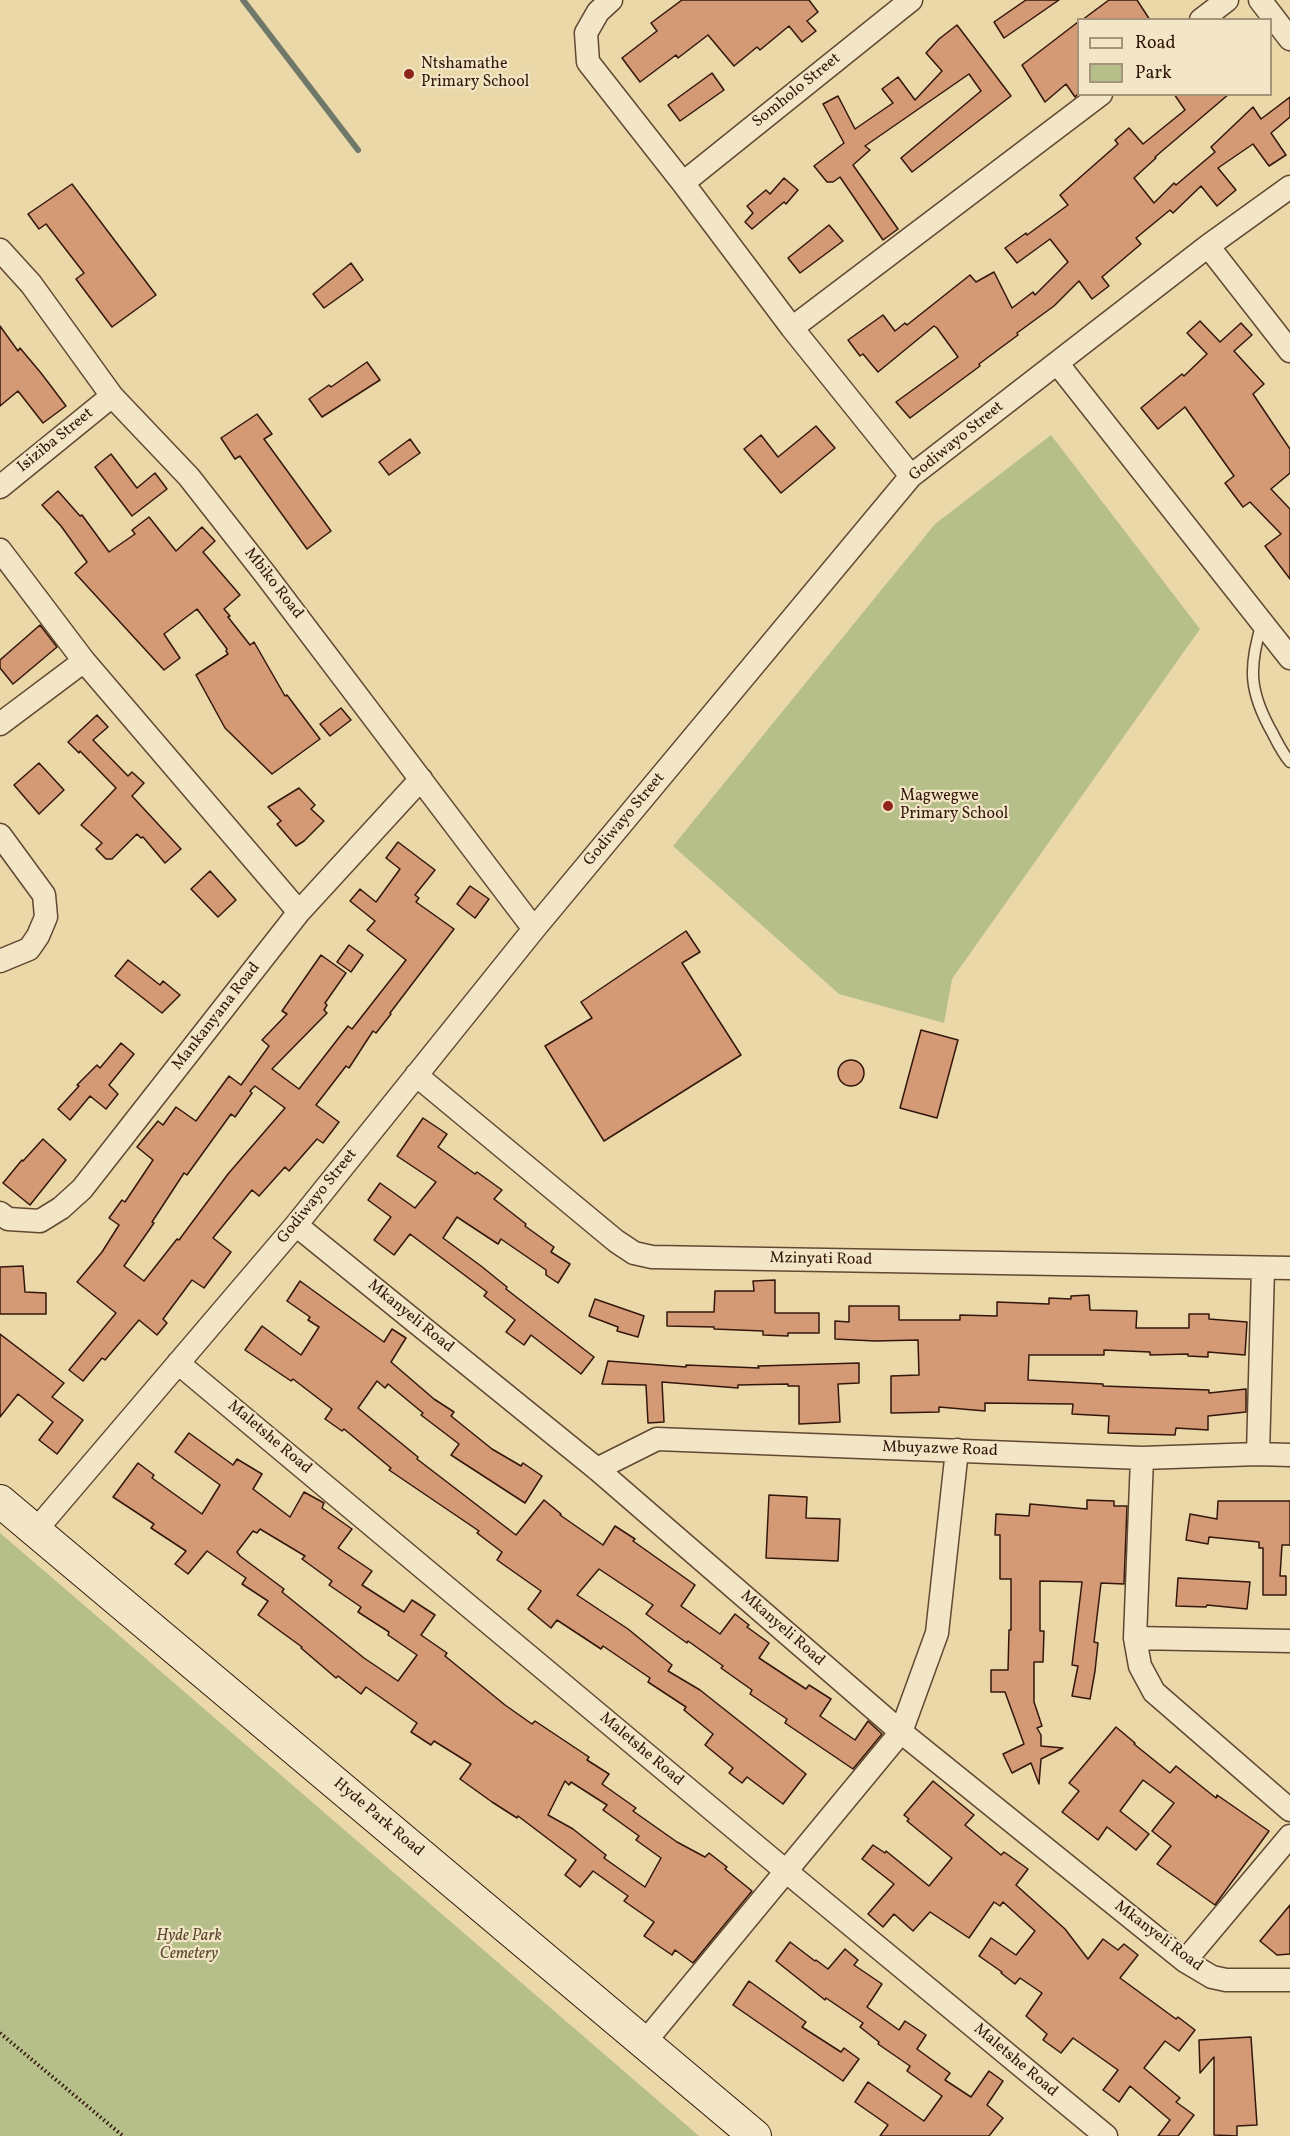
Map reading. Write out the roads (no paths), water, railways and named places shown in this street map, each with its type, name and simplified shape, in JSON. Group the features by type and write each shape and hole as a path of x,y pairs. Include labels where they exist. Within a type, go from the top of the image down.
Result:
{"street":[{"path":"611,0 598,12 586,33 588,62 792,328 912,476"},
{"name":"Somholo Street","path":"683,183 911,0"},
{"path":"1204,18 1227,0"},
{"path":"1260,0 1290,39"},
{"path":"792,328 1098,96"},
{"name":"Godiwayo Street","path":"36,1530 296,1225 534,929 912,476 1208,246 1290,187"},
{"path":"1208,246 1290,351"},
{"name":"Mbiko Road","path":"2,255 31,284 112,396 189,477 534,929"},
{"path":"1058,363 1290,658"},
{"name":"Isiziba Street","path":"0,487 112,396"},
{"path":"0,550 84,661 298,912"},
{"path":"0,724 84,661"},
{"name":"Mankanyana Road","path":"0,1213 8,1219 40,1221 62,1208 82,1190 298,912 421,779"},
{"path":"0,836 44,895 46,917 38,936 29,949 0,961"},
{"name":"Mzinyati Road","path":"416,1075 616,1241 634,1253 643,1255 1290,1268"},
{"name":"Mkanyeli Road","path":"296,1225 597,1469 901,1732 1185,1961 1212,1977 1226,1980 1290,1980"},
{"path":"1258,1454 1263,1268"},
{"name":"Maletshe Road","path":"178,1363 1106,2136"},
{"name":"Mbuyazwe Road","path":"597,1469 657,1439 1142,1458 1290,1455"},
{"path":"645,2043 901,1732 937,1634 957,1450"},
{"path":"1142,1458 1135,1638 1140,1666 1154,1692 1290,1810"},
{"name":"Hyde Park Road","path":"0,1501 755,2136"},
{"path":"1135,1638 1290,1641"},
{"path":"1185,1961 1290,1836"}],"lane":[{"path":"1262,622 1253,652 1252,679 1260,711 1290,762"}],"waterway":[{"path":"243,0 358,150"}],"place":[{"name":"Ntshamathe Primary School","path":"409,74"},
{"name":"Magwegwe Primary School","path":"888,806"}],"park label":[{"name":"Hyde Park Cemetery","path":"189,1946"}]}
